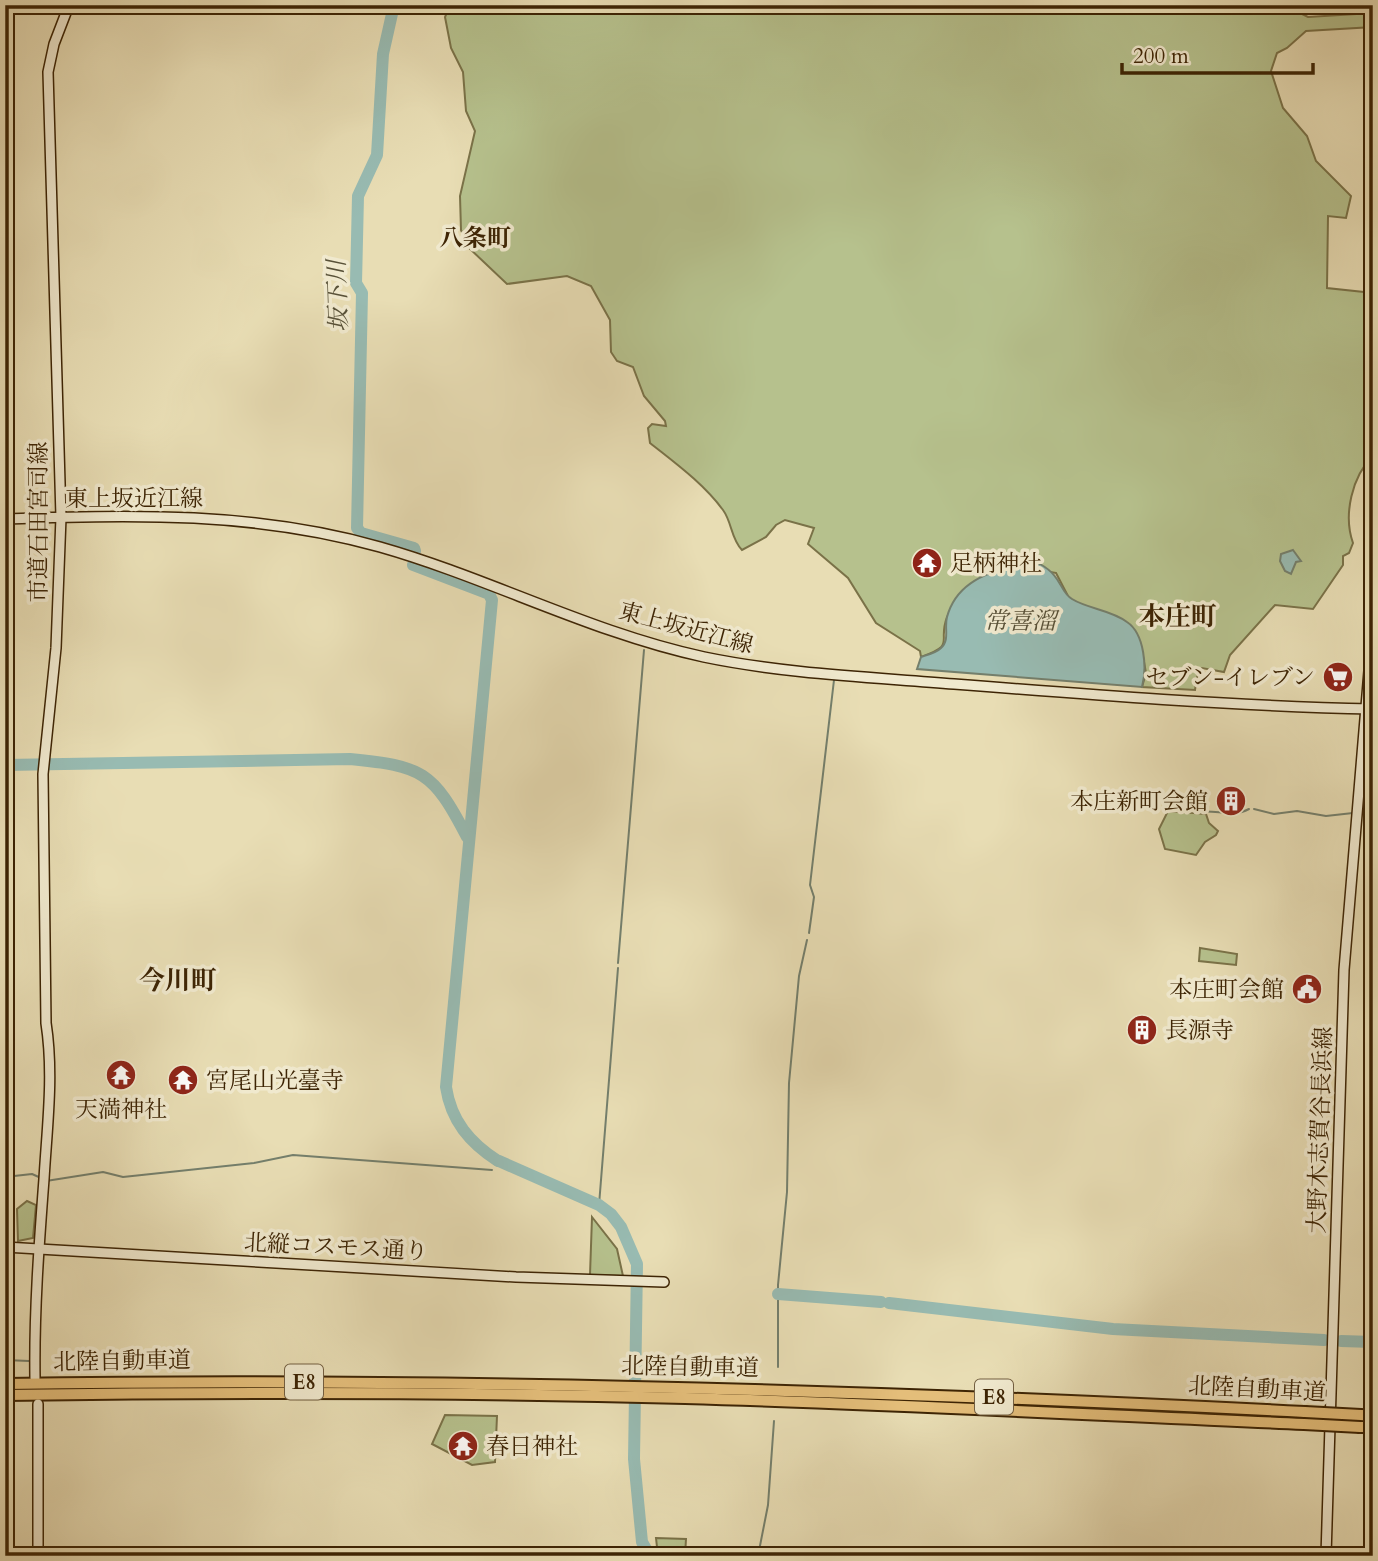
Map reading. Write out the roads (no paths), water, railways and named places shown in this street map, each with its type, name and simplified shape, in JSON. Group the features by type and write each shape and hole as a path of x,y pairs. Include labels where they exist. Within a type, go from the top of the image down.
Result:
{"highway":[{"name":"北陸自動車道","path":"5,1384 261,1381 682,1392 983,1408 1365,1419 1373,1427"},
{"name":"北陸自動車道","path":"5,1395 603,1391"}],"main road":[{"name":"市道石田宮司線","path":"36,1378 39,1249 50,1056 46,1023 44,761 55,648 61,517 48,72 54,44 69,5"},
{"name":"東上坂近江線","path":"5,519 230,519 331,534 432,564 644,641 760,667 1015,689 1290,707 1370,709"},
{"name":"大野木志賀谷長浜線","path":"1326,1556 1343,991 1356,813 1370,709 1373,623"},
{"name":"北縦コスモス通り","path":"5,1247 516,1277 664,1282"},
{"path":"38,1404 38,1556"}],"water":[{"path":"1293,550 1301,561 1296,562 1291,574 1285,571 1280,561 1281,554"},
{"name":"常喜溜","path":"1040,564 1053,574 1072,599 1114,615 1133,628 1143,652 1142,687 917,669 921,657 944,645 946,621 953,603 971,583 1011,567"}],"waterway":[{"name":"坂下川","path":"394,5 383,54 377,155 358,196 356,283 362,293 357,528 361,533 414,548 415,551"},
{"path":"1366,218 1373,219"},
{"path":"413,565 489,594 492,600 446,1087 452,1110 463,1130 479,1147 498,1161"},
{"path":"618,963 644,650"},
{"path":"809,933 814,897 810,885 834,680"},
{"path":"5,765 350,759 394,765 410,769 434,785 467,837"},
{"path":"1198,812 1236,813 1249,809"},
{"path":"1254,809 1274,814 1297,811 1326,816 1353,813"},
{"path":"1362,813 1373,814"},
{"path":"778,1367 778,1285 787,1192 789,1083 799,976 807,940"},
{"path":"599,1205 618,968"},
{"path":"46,1181 103,1172 123,1177 254,1163 293,1155 492,1170"},
{"path":"499,1161 599,1205 611,1214 621,1227 637,1264 634,1459 642,1542 650,1556"},
{"path":"5,1177 32,1174 41,1178"},
{"path":"778,1294 881,1302"},
{"path":"889,1303 1113,1329 1324,1340"},
{"path":"1341,1341 1373,1342"},
{"path":"5,1360 29,1361"},
{"path":"758,1556 768,1505 774,1421"}],"place":[{"name":"足柄神社","path":"927,563"},
{"name":"セブン-イレブン","path":"1338,677"},
{"name":"本庄新町会館","path":"1231,801"},
{"name":"本庄町会館","path":"1307,989"},
{"name":"長源寺","path":"1142,1030"},
{"name":"天満神社","path":"121,1075"},
{"name":"宮尾山光臺寺","path":"183,1080"},
{"name":"春日神社","path":"463,1446"}],"district":[{"name":"八条町","path":"475,238"},
{"name":"本庄町","path":"1178,616"},
{"name":"今川町","path":"178,980"}]}
